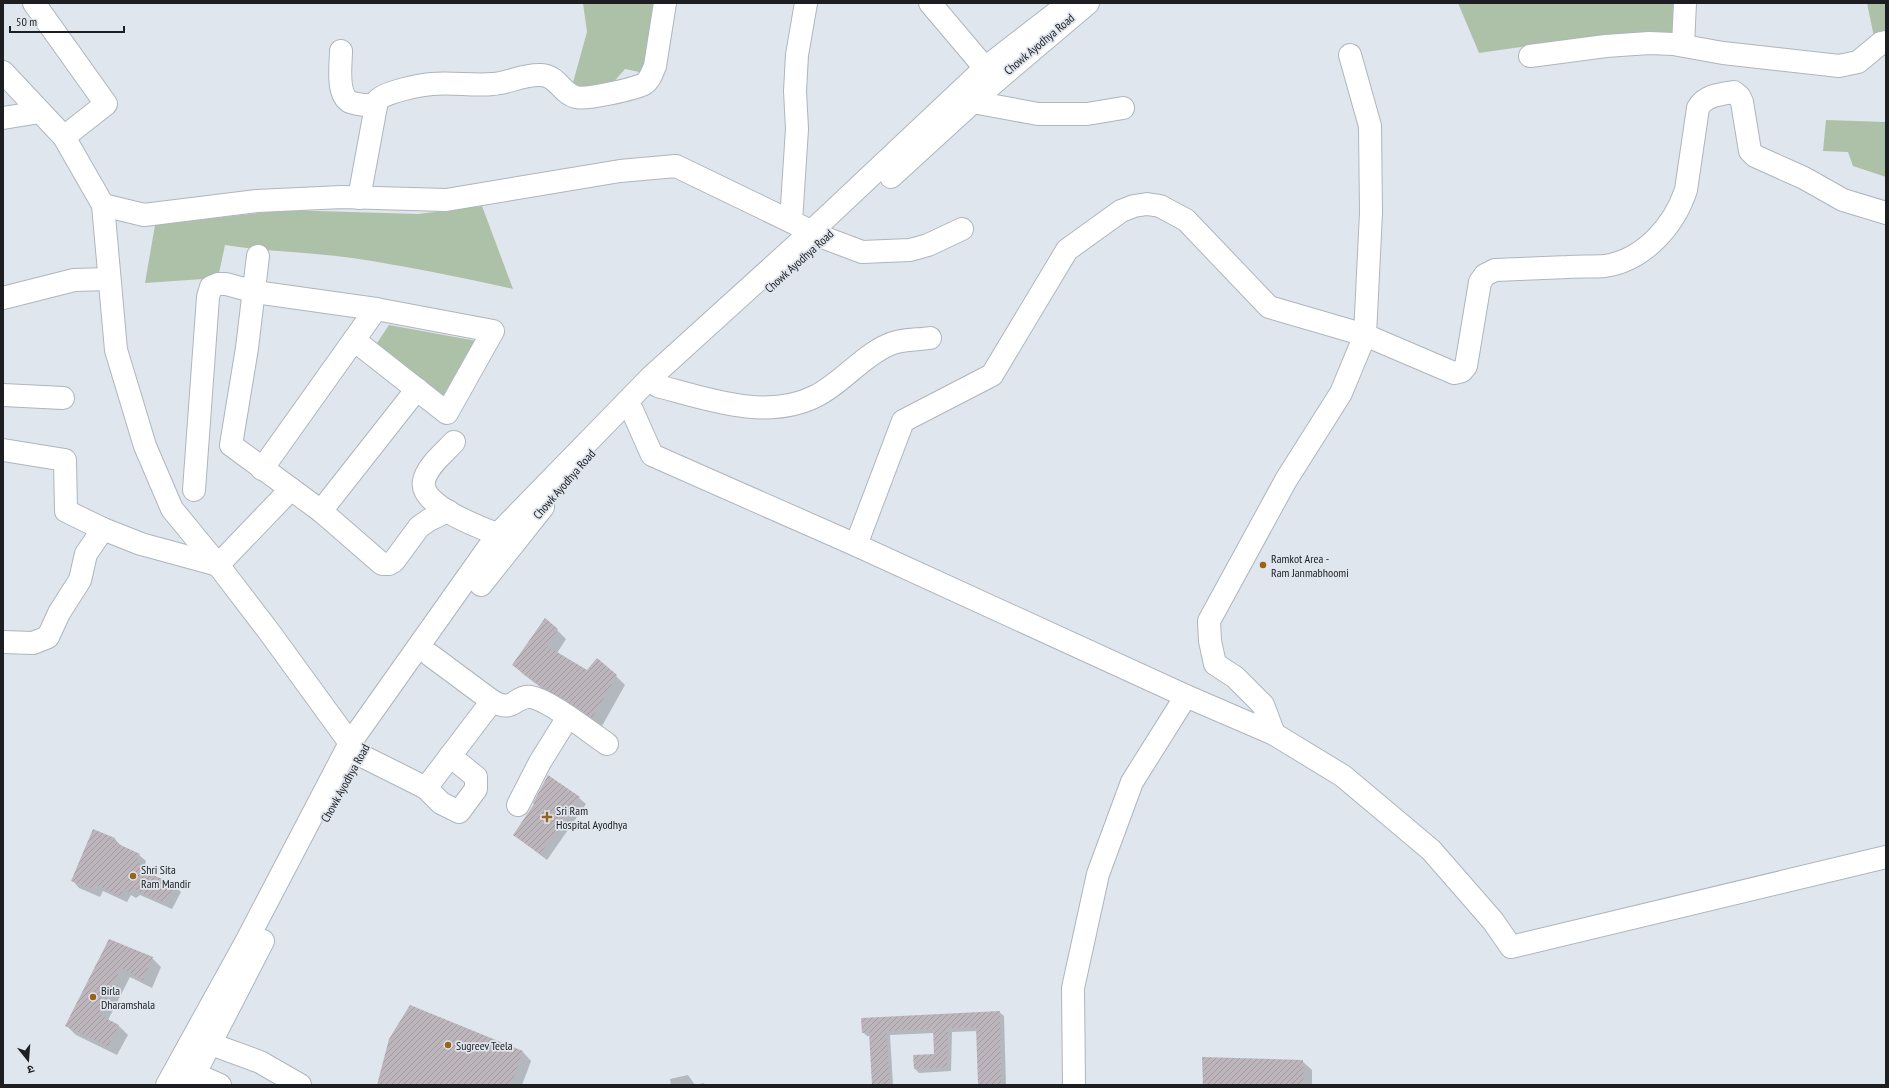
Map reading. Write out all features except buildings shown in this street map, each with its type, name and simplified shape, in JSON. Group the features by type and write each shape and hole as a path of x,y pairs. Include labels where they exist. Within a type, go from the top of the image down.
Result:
{"street":[{"path":"34,3 106,104 64,137"},
{"path":"359,198 377,100 387,94 432,84 494,84 532,75 548,76 558,82 576,98 602,95 638,86 645,83 651,76 655,66 665,3"},
{"path":"791,221 797,129 795,91 796,70 806,3"},
{"path":"930,3 990,75"},
{"path":"167,1085 354,748 506,538 650,378 818,234 1069,3"},
{"name":"Chowk Ayodhya Road","path":"192,1080 211,1044 354,748 430,655 496,564 506,538 560,486 632,410 818,234 973,102 990,75 1088,3"},
{"path":"1683,45 1685,3"},
{"path":"1530,56 1649,42 1683,45 1723,53 1839,66 1858,62 1881,43 1886,42"},
{"path":"342,51 342,87 345,97 351,102 376,106"},
{"path":"1274,734 1264,705 1235,677 1215,664 1210,641 1209,621 1286,480 1341,393 1365,335 1371,213 1370,126 1350,55"},
{"path":"3,72 64,137 103,205 116,350 145,446 172,509 218,565 354,748 426,788 441,803 459,812 476,790 476,777 450,756"},
{"path":"856,545 903,421 992,375 1067,250 1121,211 1134,206 1147,204 1160,206 1173,212 1196,229 1270,307 1365,335 1454,374 1462,371 1466,366 1480,282 1485,275 1495,270 1605,266 1628,258 1650,245 1665,228 1682,202 1686,190 1698,108 1704,101 1716,96 1734,92 1741,98 1750,151 1755,156 1804,178 1843,200 1886,213"},
{"path":"973,102 1038,114 1087,114 1123,108"},
{"path":"3,118 40,112"},
{"path":"103,205 144,215 258,200 359,198 446,200 620,171 676,166 818,234 862,252 910,250 928,245 962,229"},
{"path":"258,256 255,292 230,445 320,511 382,564 389,564 394,561 419,527 429,520 448,511"},
{"path":"3,298 74,280 109,279"},
{"path":"194,490 208,297 211,287 218,284 226,284 255,292 376,309 493,331 446,413 354,340"},
{"path":"262,469 376,309"},
{"path":"658,386 740,407 778,406 798,402 816,396 872,353 890,344 930,338"},
{"path":"320,511 417,389"},
{"path":"3,395 63,398"},
{"path":"632,410 652,455 856,545 1186,696 1274,734 1343,776 1431,850 1493,921 1512,947 1886,857"},
{"path":"454,442 427,471 423,482 424,490 433,501 466,522 506,538"},
{"path":"3,450 65,460 66,511 103,529 141,544 218,565"},
{"path":"218,565 291,489"},
{"path":"3,642 33,643 48,637 59,613 80,580 86,554 103,529"},
{"path":"430,655 501,706 507,706 520,700 533,698 568,717 607,744"},
{"path":"1074,1085 1073,988 1098,874 1132,782 1186,696"},
{"path":"426,788 492,701"},
{"path":"518,805 540,762 568,717"},
{"path":"211,1044 260,1062 300,1085"},
{"path":"192,1080 220,1085"}],"green space":[{"path":"583,3 657,3 644,73 625,69 610,86 581,92 572,86 587,32"},
{"path":"1458,3 1677,3 1674,37 1584,38 1479,53"},
{"path":"1867,3 1886,3 1886,36 1874,37"},
{"path":"1826,120 1886,122 1886,177 1853,166 1848,152 1823,151"},
{"path":"482,206 513,289 433,272 352,258 225,245 218,278 145,283 155,225 283,210 418,214"},
{"path":"389,325 477,341 445,405 375,346"}],"place":[{"name":"Ramkot Area - Ram Janmabhoomi","path":"1263,565"},
{"name":"Sri Ram Hospital Ayodhya","path":"547,817"},
{"name":"Shri Sita Ram Mandir","path":"133,876"},
{"name":"Birla Dharamshala","path":"93,997"},
{"name":"Sugreev Teela","path":"448,1045"}]}
